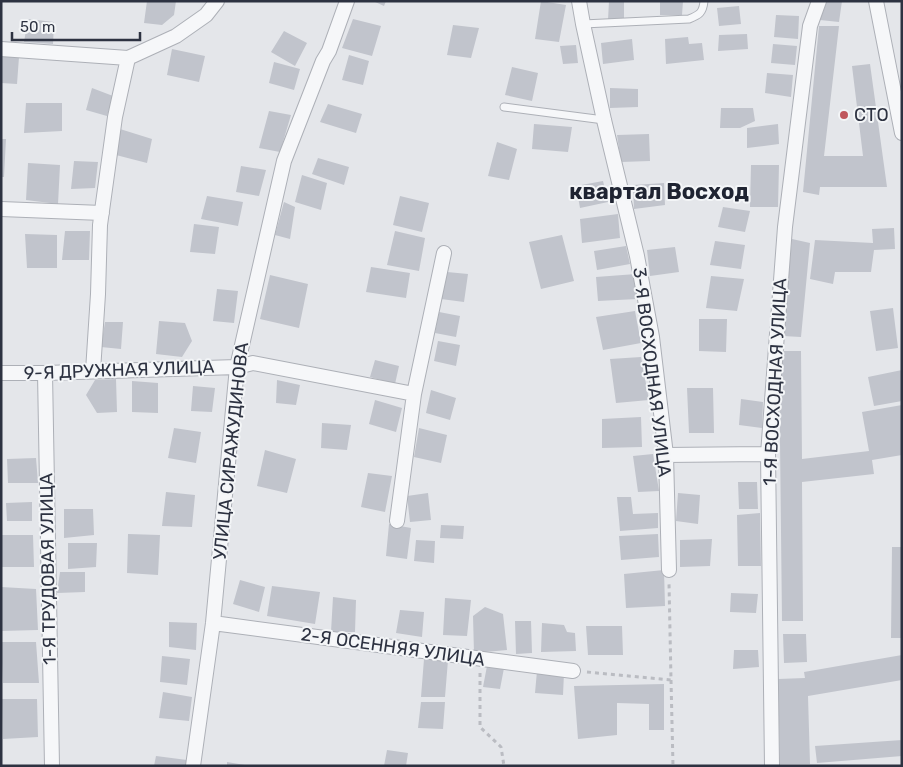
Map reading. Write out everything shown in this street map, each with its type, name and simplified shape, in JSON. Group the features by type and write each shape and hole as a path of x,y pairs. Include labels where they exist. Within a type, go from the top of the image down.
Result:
{"street":[{"path":"1,49 128,58 176,36 206,15 217,1"},
{"name":"УЛИЦА СИРАЖУДИНОВА","path":"194,766 213,623 237,367 284,161 323,61 329,51 347,1"},
{"name":"3-Я ВОСХОДНАЯ УЛИЦА","path":"579,1 604,120 637,256 652,336 666,455 669,570"},
{"name":"1-Я ВОСХОДНАЯ УЛИЦА","path":"772,766 768,454 785,227 810,26 820,1"},
{"path":"876,1 894,80 902,133"},
{"path":"93,370 102,213 115,117 128,58"},
{"path":"1,209 102,213"},
{"path":"397,521 414,394 444,253"},
{"name":"9-Я ДРУЖНАЯ УЛИЦА","path":"1,373 237,367 253,363 414,394"},
{"name":"1-Я ТРУДОВАЯ УЛИЦА","path":"45,373 52,766"},
{"path":"666,455 768,454"},
{"name":"2-Я ОСЕННЯЯ УЛИЦА","path":"213,623 572,671"}],"lane":[{"path":"583,24 689,19 698,15 703,9 704,1"},
{"path":"504,107 604,120"}],"path":[{"path":"669,570 673,766"},
{"path":"480,659 480,727 501,747 504,766"},
{"path":"572,671 671,680"}],"building":[{"path":"147,1 176,1 174,15 162,25 144,23"},
{"path":"373,1 386,1 384,6"},
{"path":"541,1 566,5 559,42 535,39"},
{"path":"609,1 624,1 624,20 608,20"},
{"path":"660,1 683,1 682,15 660,15"},
{"path":"827,1 842,1 839,22 820,20"},
{"path":"739,6 741,24 719,26 717,8"},
{"path":"776,15 799,16 798,39 774,37"},
{"path":"28,19 54,22 53,44 24,42"},
{"path":"353,19 381,26 372,56 342,48"},
{"path":"453,25 479,28 471,58 447,55"},
{"path":"819,26 839,26 824,156 863,156 852,66 870,64 887,187 820,187 819,195 803,192"},
{"path":"284,31 307,43 295,66 271,52"},
{"path":"747,34 748,49 718,51 719,35"},
{"path":"688,37 689,44 702,43 704,60 666,64 665,39"},
{"path":"632,39 634,60 603,64 601,43"},
{"path":"773,44 797,46 795,65 771,63"},
{"path":"576,45 578,63 563,64 560,46"},
{"path":"172,49 205,56 199,82 167,75"},
{"path":"349,55 369,61 363,85 342,80"},
{"path":"1,56 19,57 17,84 1,83"},
{"path":"274,62 300,69 294,90 269,83"},
{"path":"512,67 538,73 532,101 505,95"},
{"path":"767,73 793,75 791,97 765,93"},
{"path":"92,88 113,96 107,116 86,110"},
{"path":"610,88 638,89 638,107 610,108"},
{"path":"26,103 62,103 62,131 24,133"},
{"path":"328,104 362,114 356,133 320,122"},
{"path":"721,108 753,108 755,121 740,128 720,128"},
{"path":"269,111 291,115 280,152 259,148"},
{"path":"534,124 572,127 568,152 532,149"},
{"path":"778,124 779,144 747,148 747,128"},
{"path":"120,129 152,139 147,163 116,155"},
{"path":"649,134 650,161 621,162 617,135"},
{"path":"1,139 6,139 4,177 1,177"},
{"path":"497,142 517,149 509,180 488,176"},
{"path":"318,158 349,167 344,185 312,174"},
{"path":"74,161 98,162 95,188 71,189"},
{"path":"28,163 60,165 58,204 26,200"},
{"path":"751,165 779,165 778,207 750,207"},
{"path":"241,166 266,170 259,196 236,192"},
{"path":"302,175 327,183 321,210 295,202"},
{"path":"603,181 608,202 580,208 576,186"},
{"path":"664,183 665,205 634,209 633,185"},
{"path":"207,196 243,202 238,226 201,219"},
{"path":"400,196 429,203 422,232 393,225"},
{"path":"284,202 295,207 290,239 275,235"},
{"path":"723,207 750,211 745,232 718,227"},
{"path":"618,214 620,238 582,243 580,219"},
{"path":"194,224 219,227 215,254 190,252"},
{"path":"894,228 895,249 874,250 871,272 835,272 833,284 810,279 815,240 873,243 872,229"},
{"path":"65,231 90,231 89,260 62,260"},
{"path":"395,231 425,238 419,271 387,265"},
{"path":"25,234 57,235 57,268 27,268"},
{"path":"562,235 574,281 541,289 529,242"},
{"path":"792,239 810,243 801,337 783,336"},
{"path":"715,241 745,245 741,269 710,265"},
{"path":"626,246 630,264 597,270 594,251"},
{"path":"675,247 679,272 650,276 647,250"},
{"path":"371,267 410,273 406,298 366,292"},
{"path":"447,272 468,274 464,302 441,299"},
{"path":"636,274 637,299 598,301 596,277"},
{"path":"270,275 308,284 299,328 260,319"},
{"path":"711,276 744,279 737,311 706,308"},
{"path":"217,289 238,291 234,323 213,321"},
{"path":"893,308 898,348 876,351 870,311"},
{"path":"635,311 641,343 603,350 596,317"},
{"path":"439,312 460,316 456,337 435,333"},
{"path":"699,319 727,319 726,352 699,351"},
{"path":"159,321 185,323 192,341 182,357 156,354"},
{"path":"105,322 123,322 121,349 101,347"},
{"path":"438,341 460,345 456,366 434,361"},
{"path":"779,351 801,351 802,459 869,451 862,412 902,405 902,455 872,460 874,474 802,482 803,621 782,621"},
{"path":"641,357 649,400 616,403 610,359"},
{"path":"375,360 399,366 395,384 370,377"},
{"path":"902,370 902,401 874,406 868,377"},
{"path":"116,379 117,412 97,413 86,395 95,380"},
{"path":"277,380 300,385 296,405 276,403"},
{"path":"132,381 158,383 158,413 132,412"},
{"path":"193,386 215,388 212,412 191,411"},
{"path":"687,388 713,388 714,433 689,433"},
{"path":"431,390 456,398 450,420 426,413"},
{"path":"741,399 763,402 762,428 739,425"},
{"path":"375,400 402,408 396,432 369,424"},
{"path":"641,417 642,447 602,448 602,419"},
{"path":"322,423 351,425 347,450 321,448"},
{"path":"174,428 201,432 196,463 168,458"},
{"path":"419,428 447,435 441,463 414,457"},
{"path":"265,450 296,459 287,493 257,486"},
{"path":"653,454 659,491 638,492 633,456"},
{"path":"36,458 38,483 8,483 7,459"},
{"path":"368,473 392,476 385,512 361,507"},
{"path":"738,482 757,482 758,509 739,509"},
{"path":"166,492 195,495 192,527 162,526"},
{"path":"428,493 431,520 410,522 407,496"},
{"path":"678,493 700,495 698,524 676,521"},
{"path":"617,497 631,497 633,514 658,513 658,528 620,531"},
{"path":"32,502 32,521 7,521 6,503"},
{"path":"64,509 93,509 94,535 64,538"},
{"path":"760,513 761,566 738,566 737,515"},
{"path":"389,524 411,528 407,559 386,556"},
{"path":"441,525 464,526 463,539 440,538"},
{"path":"128,534 160,535 158,575 127,573"},
{"path":"658,534 659,557 621,560 619,536"},
{"path":"1,535 33,535 34,567 1,567"},
{"path":"712,539 710,566 680,567 680,540"},
{"path":"416,540 435,541 434,563 414,561"},
{"path":"68,543 97,543 96,567 68,569"},
{"path":"892,547 902,547 902,638 891,638"},
{"path":"664,570 665,606 626,608 624,574"},
{"path":"60,572 85,572 85,592 57,593"},
{"path":"240,580 265,587 259,612 233,604"},
{"path":"272,586 320,592 315,624 267,616"},
{"path":"1,587 36,589 38,630 1,631"},
{"path":"731,593 758,594 756,613 730,612"},
{"path":"333,597 356,600 355,632 331,632"},
{"path":"445,598 471,600 467,636 443,635"},
{"path":"485,607 503,614 507,650 474,653 473,616"},
{"path":"400,610 424,612 422,637 396,633"},
{"path":"515,621 531,621 532,653 516,654"},
{"path":"169,622 197,623 196,650 169,647"},
{"path":"542,623 564,625 567,632 575,633 576,651 541,652"},
{"path":"586,626 622,626 623,655 588,655"},
{"path":"783,634 806,634 807,662 784,663"},
{"path":"1,642 36,642 39,683 3,683"},
{"path":"734,650 758,650 759,667 733,669"},
{"path":"902,655 902,680 808,696 810,764 780,764 778,679 805,678 804,672"},
{"path":"162,656 190,659 187,685 160,682"},
{"path":"424,659 448,660 445,697 421,697"},
{"path":"487,666 504,668 500,689 483,687"},
{"path":"537,671 564,673 563,695 535,693"},
{"path":"664,684 664,730 649,730 649,704 617,703 617,735 578,739 574,686"},
{"path":"163,692 192,697 189,721 159,718"},
{"path":"2,699 37,699 38,737 3,739"},
{"path":"421,702 445,702 443,729 418,728"},
{"path":"902,740 902,756 817,763 815,746"},
{"path":"387,750 408,753 406,766 384,766"},
{"path":"156,756 187,760 186,766 154,766"},
{"path":"227,762 245,765 245,766 227,766"}],"place":[{"name":"СТО","path":"844,115"}],"district":[{"name":"квартал Восход","path":"659,191"}]}
